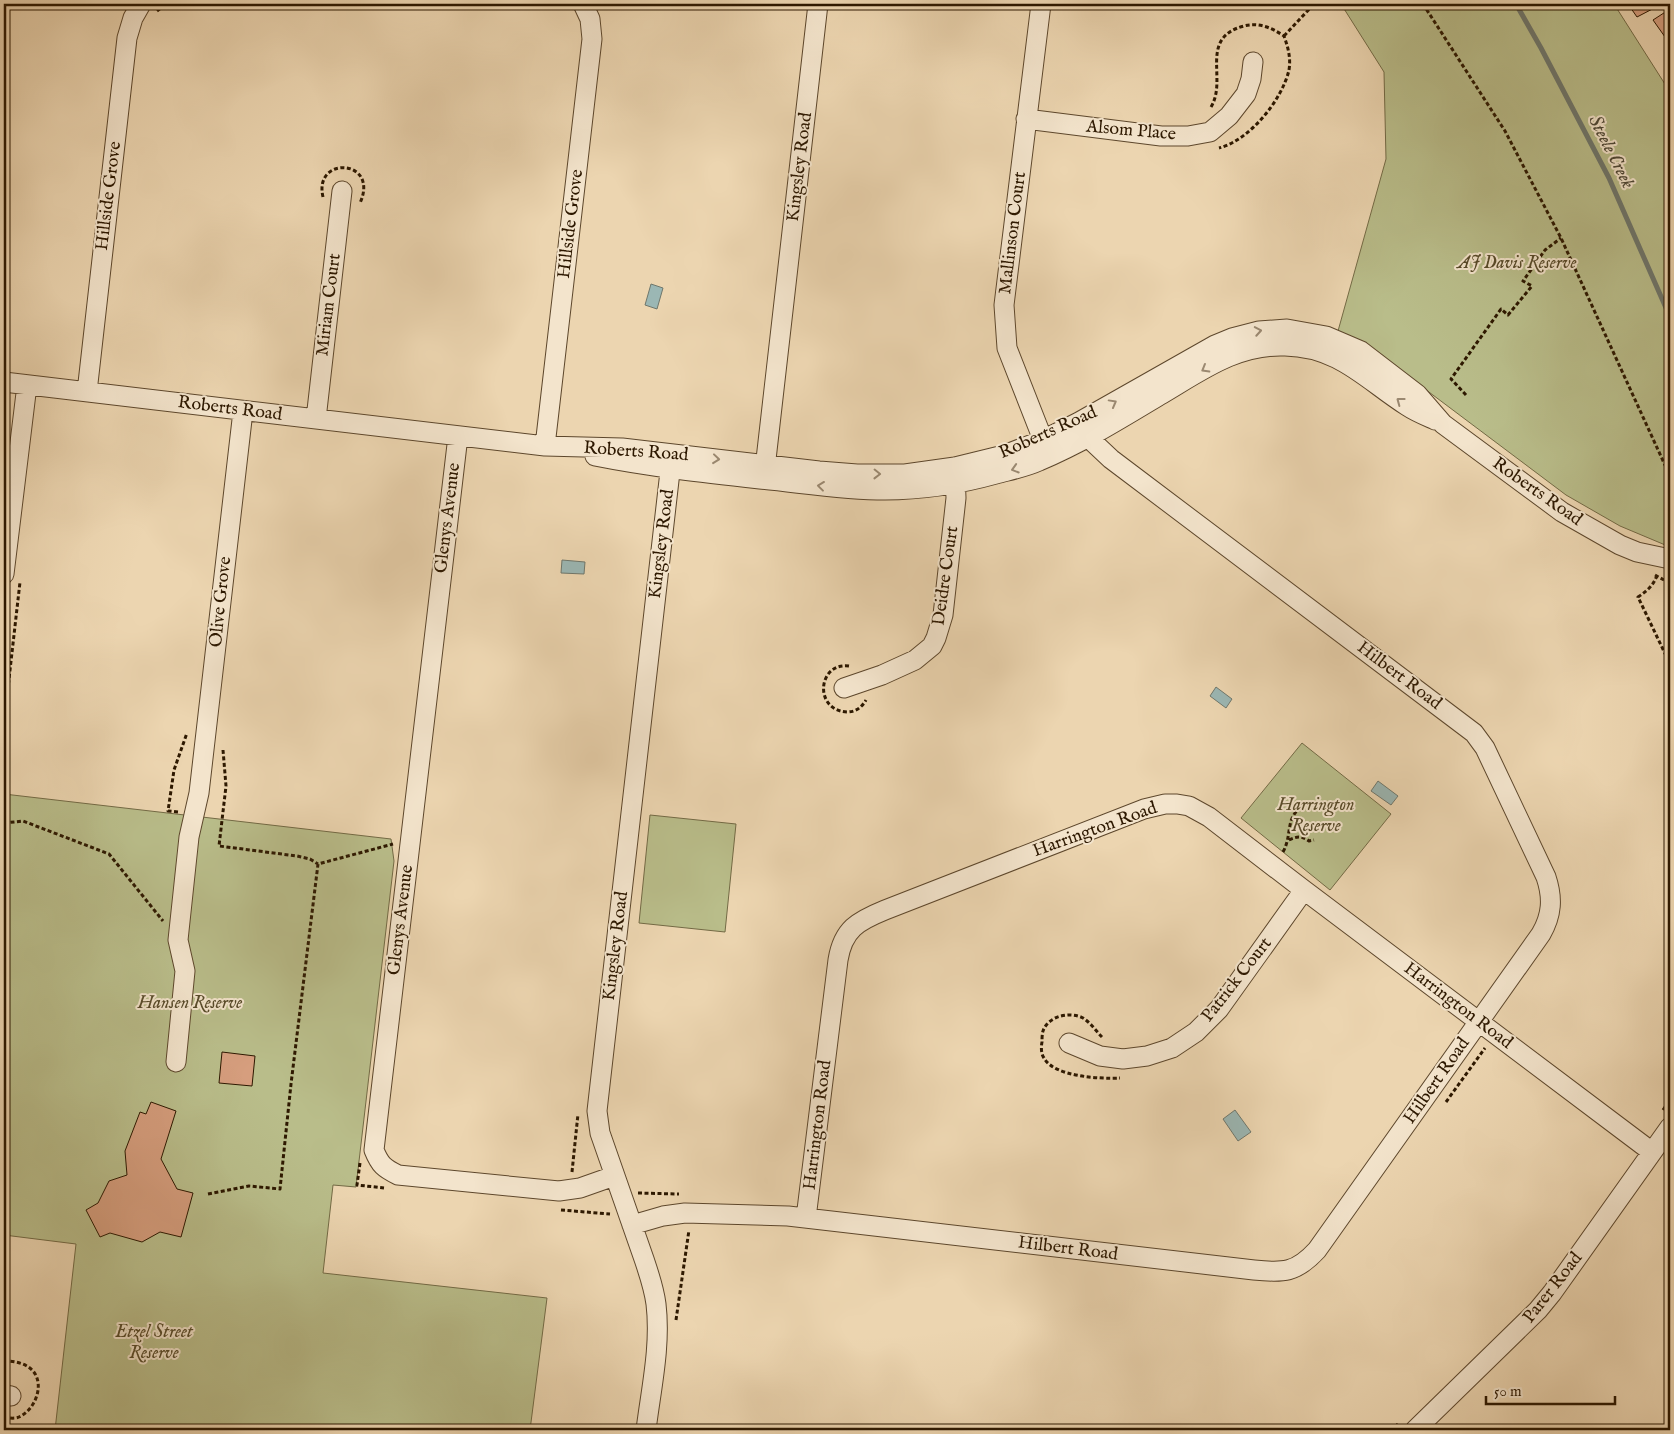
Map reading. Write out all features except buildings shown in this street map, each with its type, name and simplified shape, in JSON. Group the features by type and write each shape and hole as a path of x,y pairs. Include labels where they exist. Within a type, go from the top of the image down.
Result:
{"street":[{"name":"Hillside Grove","path":"87,392 127,38 132,18 142,4"},
{"name":"Hillside Grove","path":"545,446 592,39 590,19 583,4"},
{"name":"Kingsley Road","path":"765,472 818,4"},
{"name":"Mallinson Court","path":"1041,4 1004,305 1004,319 1007,348 1046,448"},
{"name":"Alsom Place","path":"1026,119 1161,136 1188,136 1210,132 1229,116 1246,94 1251,79 1253,62"},
{"name":"Miriam Court","path":"316,419 342,191"},
{"name":"Roberts Road","path":"4,382 545,446 622,448 671,461 765,472 819,471 956,476 1004,455 1046,448 1084,429 1215,345 1247,333 1287,329 1326,336 1360,351 1417,394 1443,424 1562,512 1603,536 1637,552 1661,570"},
{"path":"12,575 27,385"},
{"name":"Olive Grove","path":"176,1062 185,971 178,940 189,837 199,793 243,411"},
{"name":"Hilbert Road","path":"632,1225 663,1216 686,1213 767,1215 1283,1272 1300,1265 1317,1250 1541,934 1550,915 1551,897 1546,877 1479,738 1460,721 1111,459 1100,450 1084,429"},
{"name":"Glenys Avenue","path":"458,436 374,1150 378,1162 386,1170 398,1175 559,1191 580,1188 614,1176"},
{"name":"Kingsley Road","path":"646,1430 657,1338 656,1312 650,1277 600,1133 597,1111 671,461"},
{"name":"Deidre Court","path":"844,688 882,675 915,660 932,646 944,615 956,476"},
{"name":"Harrington Road","path":"806,1218 839,952 849,931 863,919 1144,809 1165,804 1189,806 1199,810 1652,1152"},
{"name":"Patrick Court","path":"1069,1043 1100,1056 1123,1059 1147,1056 1172,1048 1196,1032 1218,1010 1304,890"},
{"name":"Parer Road","path":"1407,1427 1538,1310 1670,1127"}],"path":[{"path":"1284,36 1314,4"},
{"path":"1423,4 1505,131 1561,238 1670,476"},
{"path":"1209,110 1217,90 1216,54 1222,39 1233,29 1250,24 1263,25 1284,36 1289,50 1289,69 1268,112 1248,132 1222,147 1214,149"},
{"path":"1466,395 1450,379 1501,309 1508,315 1532,286 1524,280 1544,250 1561,238"},
{"path":"1661,570 1664,580 1670,586"},
{"path":"1661,570 1648,590 1638,597 1670,664"},
{"path":"4,723 12,575"},
{"path":"851,666 838,667 831,671 823,688 824,696 833,709 850,712 858,710 867,698"},
{"path":"223,742 226,786 218,846 297,856 310,859 318,864"},
{"path":"1276,847 1283,852 1289,840 1292,818 1302,806 1314,802 1331,805 1335,802"},
{"path":"4,823 23,821 109,854 178,940"},
{"path":"1289,840 1298,836 1309,841 1314,840"},
{"path":"1108,1040 1102,1037 1082,1017 1062,1015 1051,1021 1043,1030 1043,1056 1047,1062 1062,1071 1091,1078 1125,1077"},
{"path":"637,1194 683,1195"},
{"path":"1392,1430 1407,1427"}],"green space":[{"name":"AJ Davis Reserve","path":"1341,4 1614,4 1670,92 1670,547 1620,526 1566,495 1369,347 1338,331 1386,159 1384,72"},
{"name":"Harrington Reserve","path":"1302,743 1391,814 1330,890 1241,818"},
{"name":"Hansen Reserve","path":"4,794 391,839 394,861 356,1187 333,1185 323,1273 547,1298 530,1430 55,1430 76,1244 4,1235"},
{"path":"650,815 736,824 725,932 639,923"}],"water":[{"path":"651,284 663,288 657,309 645,305"},
{"path":"562,560 585,562 584,574 561,573"},
{"path":"1216,687 1232,699 1226,708 1210,696"},
{"path":"1378,781 1398,796 1391,805 1371,791"},
{"path":"1235,1110 1251,1132 1238,1141 1223,1119"}],"waterway":[{"name":"Steele Creek","path":"1516,4 1609,178 1670,317"}],"park label":[{"name":"Etzel Street Reserve","path":"154,1342"}]}
